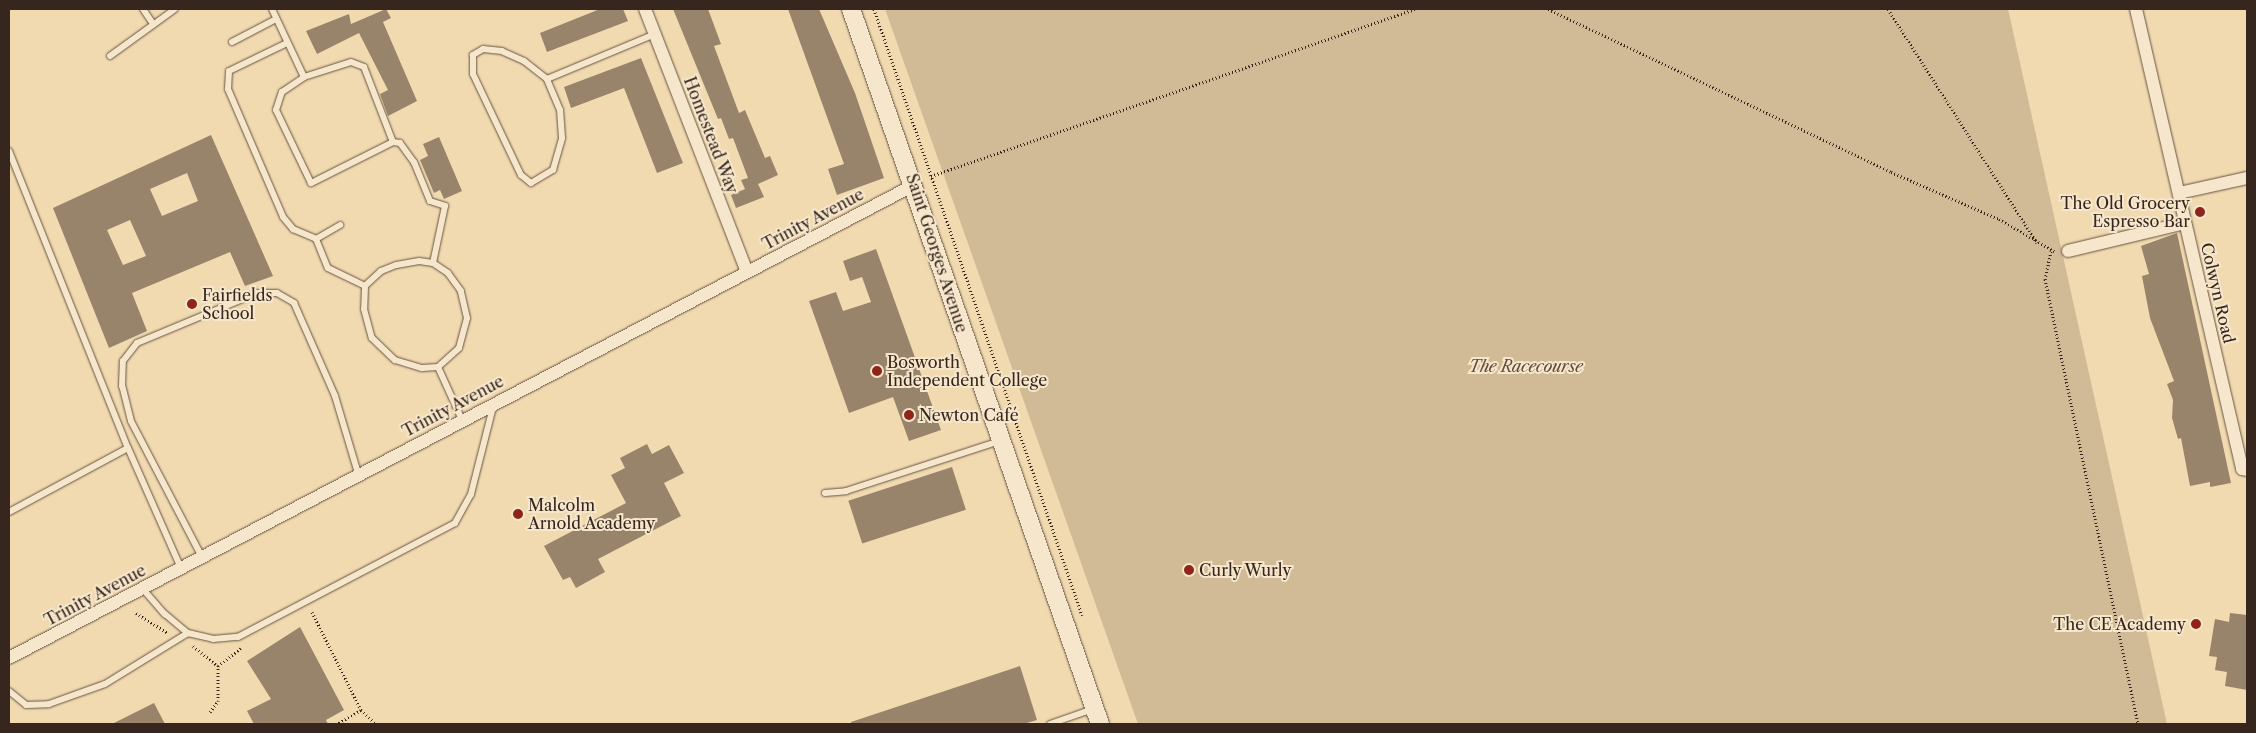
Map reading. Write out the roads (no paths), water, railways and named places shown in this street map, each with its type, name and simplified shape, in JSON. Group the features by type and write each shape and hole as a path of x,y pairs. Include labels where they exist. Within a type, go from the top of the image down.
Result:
{"street":[{"name":"Homestead Way","path":"645,9 747,272"},
{"name":"Saint Georges Avenue","path":"851,9 914,185 1000,441 1097,716"},
{"name":"Colwyn Road","path":"2136,9 2245,469"},
{"path":"2179,193 2247,178"},
{"name":"Trinity Avenue","path":"9,658 182,568 358,473 914,185"},
{"path":"2068,251 2185,222"}],"lane":[{"path":"143,9 153,24"},
{"path":"110,56 175,9"},
{"path":"272,9 304,77"},
{"path":"232,42 276,19"},
{"path":"547,79 656,34"},
{"path":"287,43 229,70 228,89 283,217 293,229 316,239 328,268 365,286"},
{"path":"483,49 502,51 524,61 547,79 560,110 562,138 554,170 532,182 521,175 473,74 473,55 483,49"},
{"path":"393,142 364,67 351,62 304,77 282,92 276,110 311,183 393,142 400,143 414,162 430,201 444,206 433,263"},
{"path":"9,151 128,448 182,568"},
{"path":"316,239 340,226"},
{"path":"419,261 433,263 448,272 461,291 467,318 459,348 438,367 422,368 395,360 372,338 364,309 365,286 381,271 396,264 419,261"},
{"path":"202,557 131,421 122,386 123,361 137,344 256,294 277,293 294,303 335,396 358,473"},
{"path":"438,367 462,420"},
{"path":"142,588 165,614 188,633 213,639 238,637 455,523 471,494 494,403"},
{"path":"825,493 846,491 1000,441"},
{"path":"9,512 128,448"},
{"path":"9,691 26,705 49,704 105,684 188,633"},
{"path":"1050,724 1097,716"}],"place":[{"name":"The Old Grocery Espresso Bar","path":"2200,212"},
{"name":"Fairfields School","path":"192,304"},
{"name":"Bosworth Independent College","path":"877,371"},
{"name":"Newton Café","path":"909,415"},
{"name":"Malcolm Arnold Academy","path":"518,514"},
{"name":"Curly Wurly","path":"1189,570"},
{"name":"The CE Academy","path":"2196,624"}],"park label":[{"name":"The Racecourse","path":"1526,366"}]}
